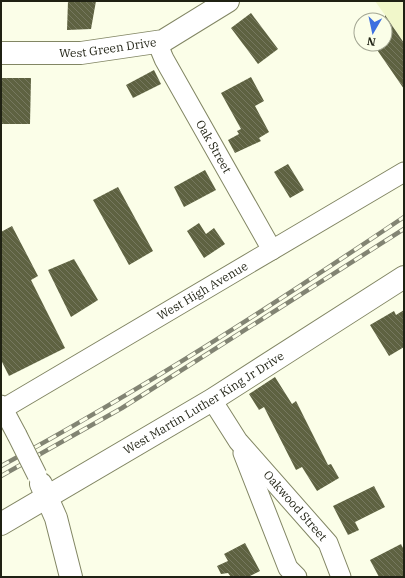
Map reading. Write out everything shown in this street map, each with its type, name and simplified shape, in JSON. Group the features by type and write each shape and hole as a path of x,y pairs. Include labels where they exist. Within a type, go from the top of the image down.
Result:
{"main road":[{"name":"West Green Drive","path":"1,53 81,53 163,41 206,7 228,1"},
{"name":"West Martin Luther King Jr Drive","path":"1,524 212,400 404,277"},
{"path":"37,475 48,497 64,547 71,577"}],"street":[{"name":"Oak Street","path":"157,42 168,66 272,250"},
{"name":"West High Avenue","path":"2,408 404,172"},
{"name":"Oakwood Street","path":"212,400 238,441 328,543 342,577"},
{"path":"2,408 37,475"},
{"name":"Oakwood Street","path":"238,441 288,568 297,577"}],"shaded area":[{"path":"375,1 404,1 404,42 393,26 393,12 383,12"}],"building":[{"path":"68,1 96,1 91,29 67,30"},
{"path":"251,13 278,49 258,64 231,28"},
{"path":"393,27 404,43 404,89 379,52 393,52"},
{"path":"154,70 161,84 133,98 126,85"},
{"path":"251,77 264,101 255,106 269,132 259,138 261,141 235,153 228,140 239,134 237,131 241,129 221,93"},
{"path":"1,78 31,78 30,124 1,124"},
{"path":"288,164 304,190 290,198 274,172"},
{"path":"205,170 216,190 184,207 174,187"},
{"path":"118,187 153,251 129,265 93,200"},
{"path":"199,223 206,234 214,228 225,244 204,258 187,231"},
{"path":"12,226 38,276 31,280 65,348 9,376 1,360 1,232"},
{"path":"74,259 98,300 71,317 48,270"},
{"path":"404,310 404,347 389,356 370,325 394,311 396,315"},
{"path":"275,377 292,404 296,401 328,465 331,464 339,478 317,491 302,467 296,470 264,407 259,410 249,394"},
{"path":"374,486 385,507 355,522 359,530 348,535 333,506"},
{"path":"245,543 260,571 248,577 231,577 228,573 221,574 217,566 228,561 224,554"},
{"path":"401,544 404,550 404,577 379,577 370,560"}],"railway":[{"path":"1,466 104,408 206,346 256,315 404,217"},
{"path":"1,476 122,408 404,229"}]}
